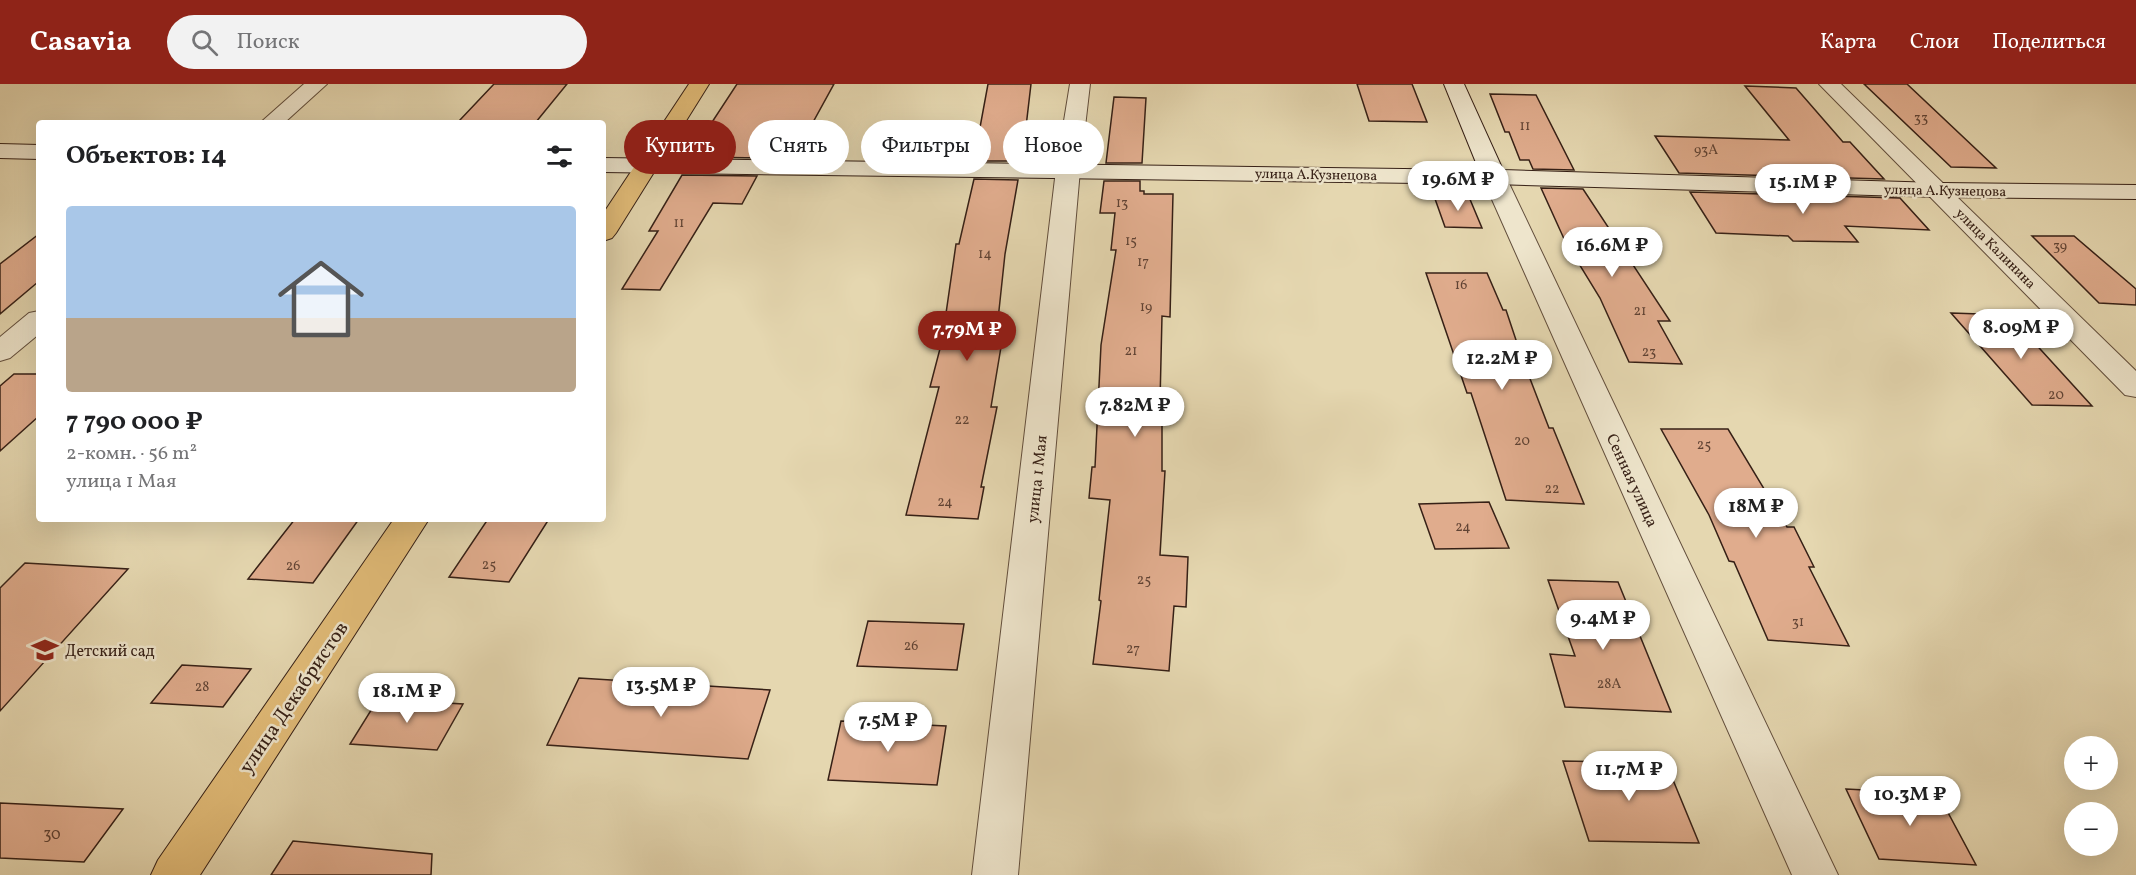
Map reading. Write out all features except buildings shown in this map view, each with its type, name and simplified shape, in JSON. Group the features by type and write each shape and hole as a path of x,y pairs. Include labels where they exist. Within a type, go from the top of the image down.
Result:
{"main road":[{"path":"676,120 699,84"},
{"path":"606,228 642,174"},
{"name":"улица Декабристов","path":"174,875 410,522"}],"street":[{"path":"274,120 316,84"},
{"name":"улица 1 Мая","path":"1075,120 1080,84"},
{"name":"Сенная улица","path":"1454,84 1494,177 1815,875"},
{"name":"улица Калинина","path":"1829,84 1939,190 2136,388"},
{"path":"0,151 36,152"},
{"name":"улица А.Кузнецова","path":"606,165 624,165"},
{"name":"улица А.Кузнецова","path":"736,167 1003,169"},
{"name":"улица А.Кузнецова","path":"1104,171 1494,177 1939,190 2136,192"},
{"name":"улица 1 Мая","path":"995,875 1068,174"},
{"path":"0,352 36,322"}],"place":[{"name":"Детский сад","path":"45,650"}]}
